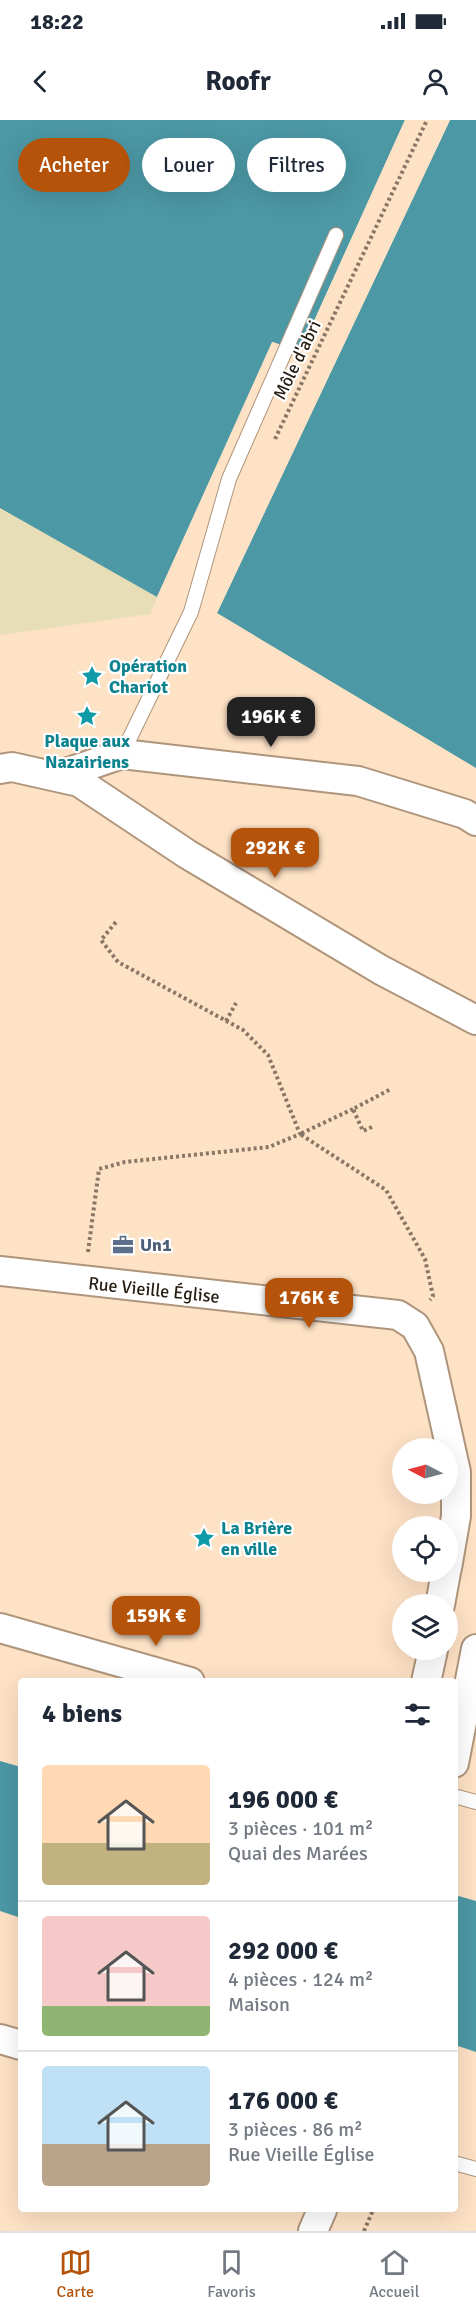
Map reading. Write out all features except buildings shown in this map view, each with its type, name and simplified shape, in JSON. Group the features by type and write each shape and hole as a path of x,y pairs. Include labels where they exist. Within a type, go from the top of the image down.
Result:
{"street":[{"path":"57,776 122,754 358,781 465,814 476,821"},
{"path":"0,769 12,767 79,782 187,854 381,970 474,1022"},
{"name":"Rue Vieille Église","path":"0,1271 398,1315 415,1326"},
{"path":"415,1326 429,1351 456,1472 456,1516"},
{"path":"0,1628 114,1666 171,1678"},
{"path":"458,1742 476,1649"},
{"path":"427,1678 431,1660"},
{"path":"0,2039 18,2044"},
{"path":"313,2231 321,2212"}],"lane":[{"path":"122,754 191,612 229,479 336,235"},
{"path":"458,1797 476,1802"},
{"path":"458,2164 476,2169"}],"path":[{"name":"Môle d'abri","path":"273,441 427,120"},
{"path":"116,922 101,940 118,962 243,1030 268,1055 300,1134 386,1190 425,1259 433,1296 415,1326"},
{"path":"226,1021 237,1003"},
{"path":"84,1282 99,1169 125,1162 269,1147 391,1089"},
{"path":"353,1109 363,1131 372,1127"},
{"path":"364,2231 372,2212"}],"sand":[{"path":"0,416 195,511 150,614 0,635"}],"water":[{"path":"0,120 405,120 300,352 272,342 157,597 0,508"},
{"path":"450,120 476,120 476,768 217,613"},
{"path":"0,1761 18,1766 18,1917 0,1911"},
{"path":"458,1896 476,1901 476,2052 458,2046"}],"pier":[{"path":"405,120 408,120 302,354 299,355 274,345 160,598 157,597 273,342 300,352"},
{"path":"446,120 450,120 217,613 214,612"}],"place":[{"name":"Opération Chariot","path":"92,676"},
{"name":"Plaque aux Nazairiens","path":"87,716"},
{"name":"Un1","path":"123,1245"},
{"name":"La Brière en ville","path":"204,1538"}]}
